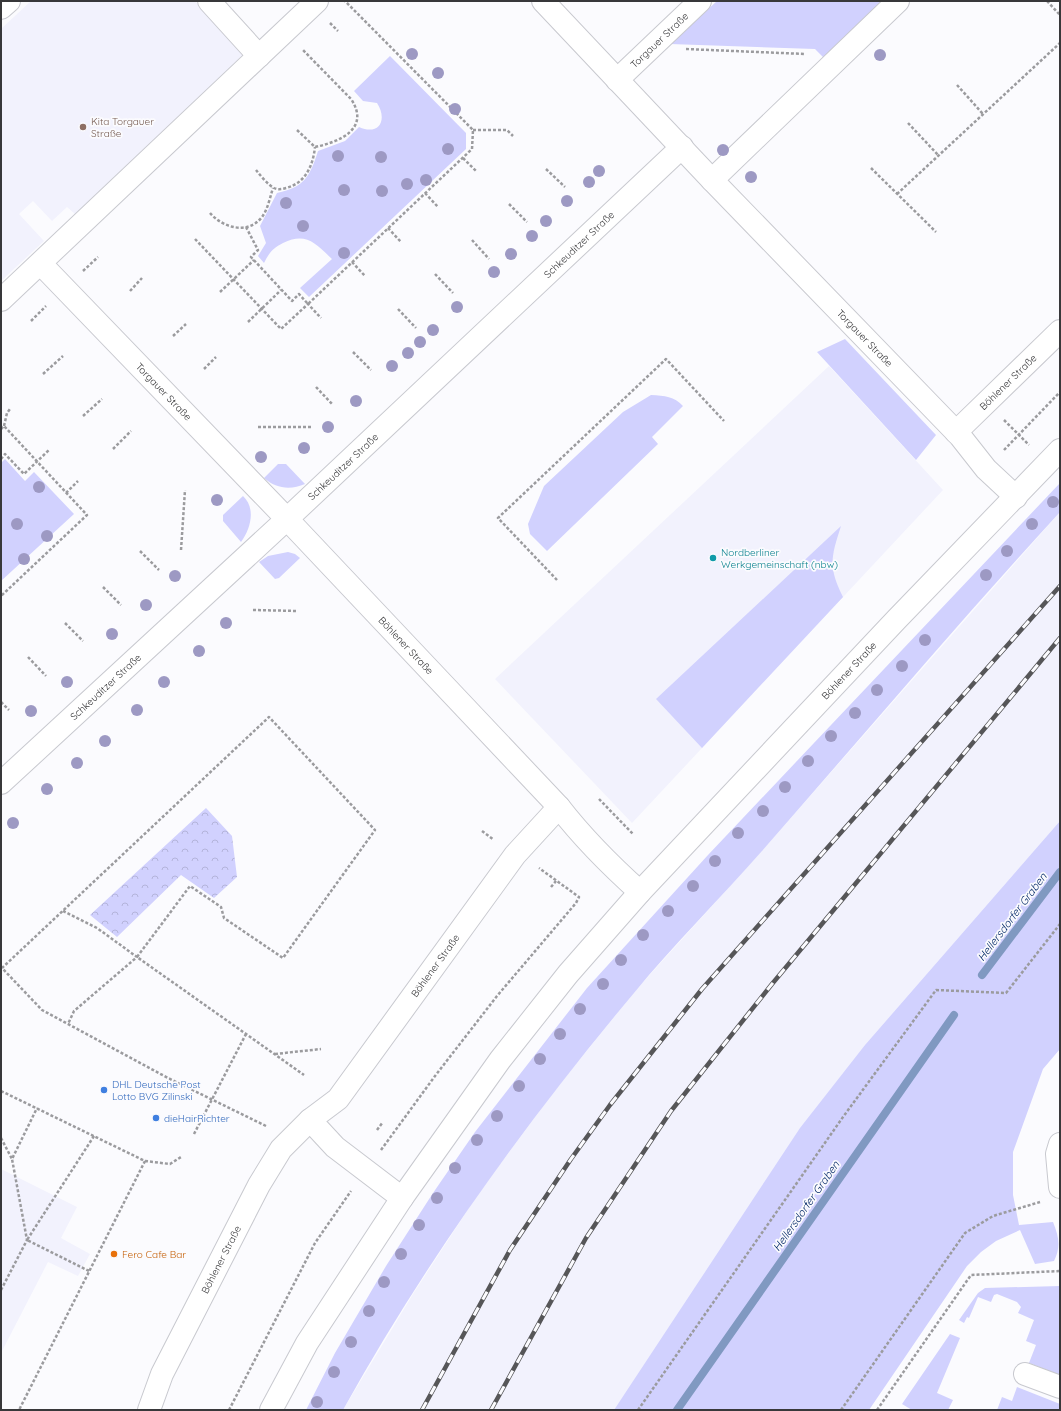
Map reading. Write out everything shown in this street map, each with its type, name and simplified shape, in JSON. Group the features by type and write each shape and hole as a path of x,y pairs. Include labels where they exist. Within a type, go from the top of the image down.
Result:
{"street":[{"path":"1,8 9,1"},
{"path":"209,1 259,56"},
{"path":"1,300 41,264 317,1"},
{"name":"Torgauer Straße","path":"543,1 712,180 956,432 986,469 1016,497"},
{"name":"Torgauer Straße","path":"617,80 700,1"},
{"path":"712,180 898,1"},
{"name":"Schkeuditzer Straße","path":"1,783 287,519 682,147"},
{"name":"Torgauer Straße","path":"41,264 287,519"},
{"name":"Böhlener Straße","path":"956,432 1060,331"},
{"name":"Böhlener Straße","path":"270,1410 307,1343 402,1198 500,1060 568,974 640,892 896,620 1054,457"},
{"name":"Böhlener Straße","path":"287,519 558,807 605,860 640,892"},
{"name":"Böhlener Straße","path":"149,1410 162,1374 259,1185 281,1149 310,1120 338,1099 518,852 558,807"},
{"path":"310,1120 335,1147 402,1198"},
{"path":"1053,1194 1057,1154 1060,1144"},
{"path":"1025,1374 1060,1387"}],"path":[{"path":"345,1 473,130 507,130 513,136"},
{"path":"1047,1 1060,15"},
{"path":"285,32 351,100 357,109 358,119 351,131 343,139 315,147"},
{"path":"897,194 1060,42"},
{"path":"650,48 809,54 825,72"},
{"path":"957,85 983,114"},
{"path":"908,123 939,156"},
{"path":"297,130 315,147"},
{"path":"195,239 281,329 472,149 473,130"},
{"path":"256,170 273,188 278,189 299,182 308,171 314,159 315,147"},
{"path":"463,158 476,171"},
{"path":"871,168 936,232"},
{"path":"546,169 564,187"},
{"path":"210,213 227,226 236,228 246,227 256,223 262,216 273,188"},
{"path":"425,193 438,207"},
{"path":"509,204 527,222"},
{"path":"246,227 258,250 251,257 292,301 299,294 321,318"},
{"path":"388,228 401,242"},
{"path":"472,240 489,258"},
{"path":"220,292 254,260"},
{"path":"352,262 365,276"},
{"path":"435,274 453,293"},
{"path":"130,290 142,278"},
{"path":"248,322 282,290"},
{"path":"398,309 416,328"},
{"path":"173,336 186,324"},
{"path":"353,352 371,370"},
{"path":"43,374 63,356"},
{"path":"204,369 216,357"},
{"path":"557,580 498,518 666,359 724,421"},
{"path":"316,387 334,406"},
{"path":"986,469 1060,392"},
{"path":"83,416 102,399"},
{"path":"986,403 1019,435 1054,457"},
{"path":"1,429 4,426 7,413 10,409"},
{"path":"1,596 87,515 4,426"},
{"path":"258,426 311,427"},
{"path":"113,449 131,431"},
{"path":"1,459 5,454 24,474 49,450"},
{"path":"66,493 78,481"},
{"path":"181,550 185,490"},
{"path":"140,551 159,570"},
{"path":"103,587 121,605"},
{"path":"253,610 298,611"},
{"path":"65,623 83,641"},
{"path":"28,657 46,676"},
{"path":"1,702 9,710"},
{"path":"68,1024 74,1011 137,956 190,886 221,907 224,918 282,958 375,830 269,717 2,968 42,1010 68,1024 211,1099 268,1128"},
{"path":"599,799 633,834"},
{"path":"229,1410 315,1243 366,1170 440,1070 497,996 576,903 579,897 518,852"},
{"path":"551,887 556,881"},
{"path":"63,911 97,928 304,1076"},
{"path":"638,1410 843,1117 936,990 1006,993 1060,924"},
{"path":"194,1134 246,1034"},
{"path":"275,1054 321,1049"},
{"path":"1,1091 145,1161 170,1164 181,1158"},
{"path":"12,1159 37,1108"},
{"path":"377,1130 383,1122"},
{"path":"1,1290 27,1240 94,1136"},
{"path":"1,1138 12,1159 27,1240"},
{"path":"19,1410 145,1161"},
{"path":"841,1410 965,1233 993,1216 1053,1194"},
{"path":"27,1240 89,1270"},
{"path":"877,1410 971,1275 1060,1271"}],"shaded area":[{"name":"Kita Torgauer Straße","path":"31,1 195,1 244,54 75,214 67,207 52,221 33,201 19,214 44,241 1,281 1,29"},
{"path":"829,366 943,490 632,823 495,679"},
{"path":"1060,512 1060,821 865,1045 614,1410 343,1410 413,1294 478,1194 556,1089 636,990 761,852"},
{"path":"1,1169 77,1207 61,1238 90,1254 78,1276 48,1262 1,1353"}],"green space":[{"path":"717,1 885,1 826,60 815,49 670,44"},
{"path":"390,56 466,133 466,149 309,297 300,288 332,259 310,241 298,239 283,243 274,249 264,263 258,256 266,243 260,226 277,193 300,184 309,174 318,151 345,141 359,127 372,129 380,125 382,115 377,103 363,101 354,91"},
{"path":"845,339 936,435 916,460 817,352"},
{"path":"651,395 673,398 683,406 652,437 658,444 547,551 530,534 528,524 544,486 623,412"},
{"path":"5,459 25,481 34,472 74,514 1,581 1,463"},
{"path":"278,464 286,464 305,484 289,488 269,482 264,478"},
{"path":"1060,483 1060,512 947,638 762,851 649,975 554,1092 478,1195 442,1247 375,1355 343,1410 306,1410 335,1353 386,1266 433,1193 475,1132 587,988 708,855"},
{"path":"243,496 250,506 251,518 247,531 241,542 223,521 223,515"},
{"path":"841,526 833,554 833,570 838,587 843,597 702,748 656,699"},
{"path":"288,552 295,554 300,558 279,578 275,579 259,562 268,556"},
{"path":"206,808 232,836 237,877 214,898 181,875 117,937 90,915"},
{"path":"1060,821 1060,1049 1043,1069 1013,1152 1013,1195 1019,1225 1053,1222 1057,1232 1058,1242 1058,1251 1054,1261 1035,1264 1020,1230 996,1241 981,1252 967,1266 869,1410 614,1410 800,1128 865,1045"},
{"path":"1060,1286 1060,1375 1029,1363 1036,1345 1026,1341 1034,1320 1018,1313 1021,1307 1017,1302 997,1294 994,1295 991,1302 978,1297 969,1318 967,1317 964,1323 959,1320 978,1293 985,1288"},
{"path":"950,1334 960,1338 937,1393 953,1400 948,1410 912,1410 902,1404"},
{"path":"1017,1387 1060,1404 1060,1410 997,1410 1002,1397 1012,1401"}],"waterway":[{"name":"Hellersdorfer Graben","path":"982,975 1060,872"},
{"name":"Hellersdorfer Graben","path":"677,1410 954,1015"}],"railway":[{"path":"422,1410 510,1250 571,1159 610,1105 702,989 1060,586"},
{"path":"491,1410 586,1238 671,1111 772,984 1060,638"}],"place":[{"name":"Kita Torgauer Straße","path":"83,127"},
{"name":"Nordberliner Werkgemeinschaft (nbw)","path":"713,558"},
{"name":"DHL Deutsche Post Lotto BVG Zilinski","path":"104,1090"},
{"name":"dieHairRichter","path":"156,1118"},
{"name":"Fero Cafe Bar","path":"114,1254"}]}
